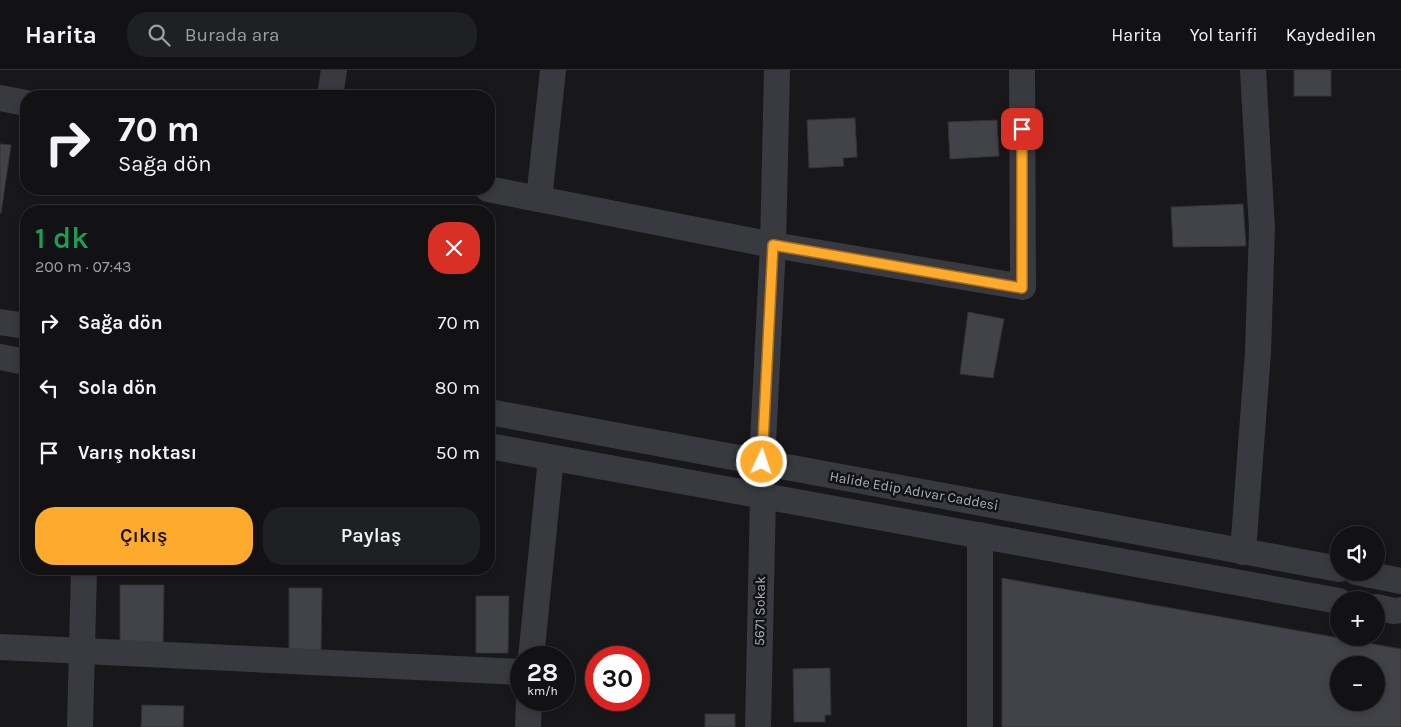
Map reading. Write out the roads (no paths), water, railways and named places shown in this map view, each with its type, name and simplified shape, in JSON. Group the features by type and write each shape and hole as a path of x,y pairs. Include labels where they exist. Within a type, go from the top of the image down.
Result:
{"street":[{"path":"331,90 334,70"},
{"path":"539,199 553,70"},
{"path":"762,462 773,245 778,70"},
{"path":"495,190 773,245 1022,288 1022,70"},
{"path":"1243,552 1258,352 1262,229 1253,70"},
{"path":"0,98 20,102"},
{"path":"0,322 20,325"},
{"path":"0,357 20,361"},
{"name":"Halide Edip Adıvar Caddesi","path":"495,413 1330,567"},
{"path":"495,447 1330,599"},
{"path":"532,646 551,458"},
{"name":"5671 Sokak","path":"758,727 763,496"},
{"path":"980,536 980,727"},
{"path":"80,727 84,575"},
{"path":"1385,578 1401,581"},
{"path":"1385,609 1401,610"},
{"path":"0,647 510,671"},
{"path":"528,727 529,711"}]}
